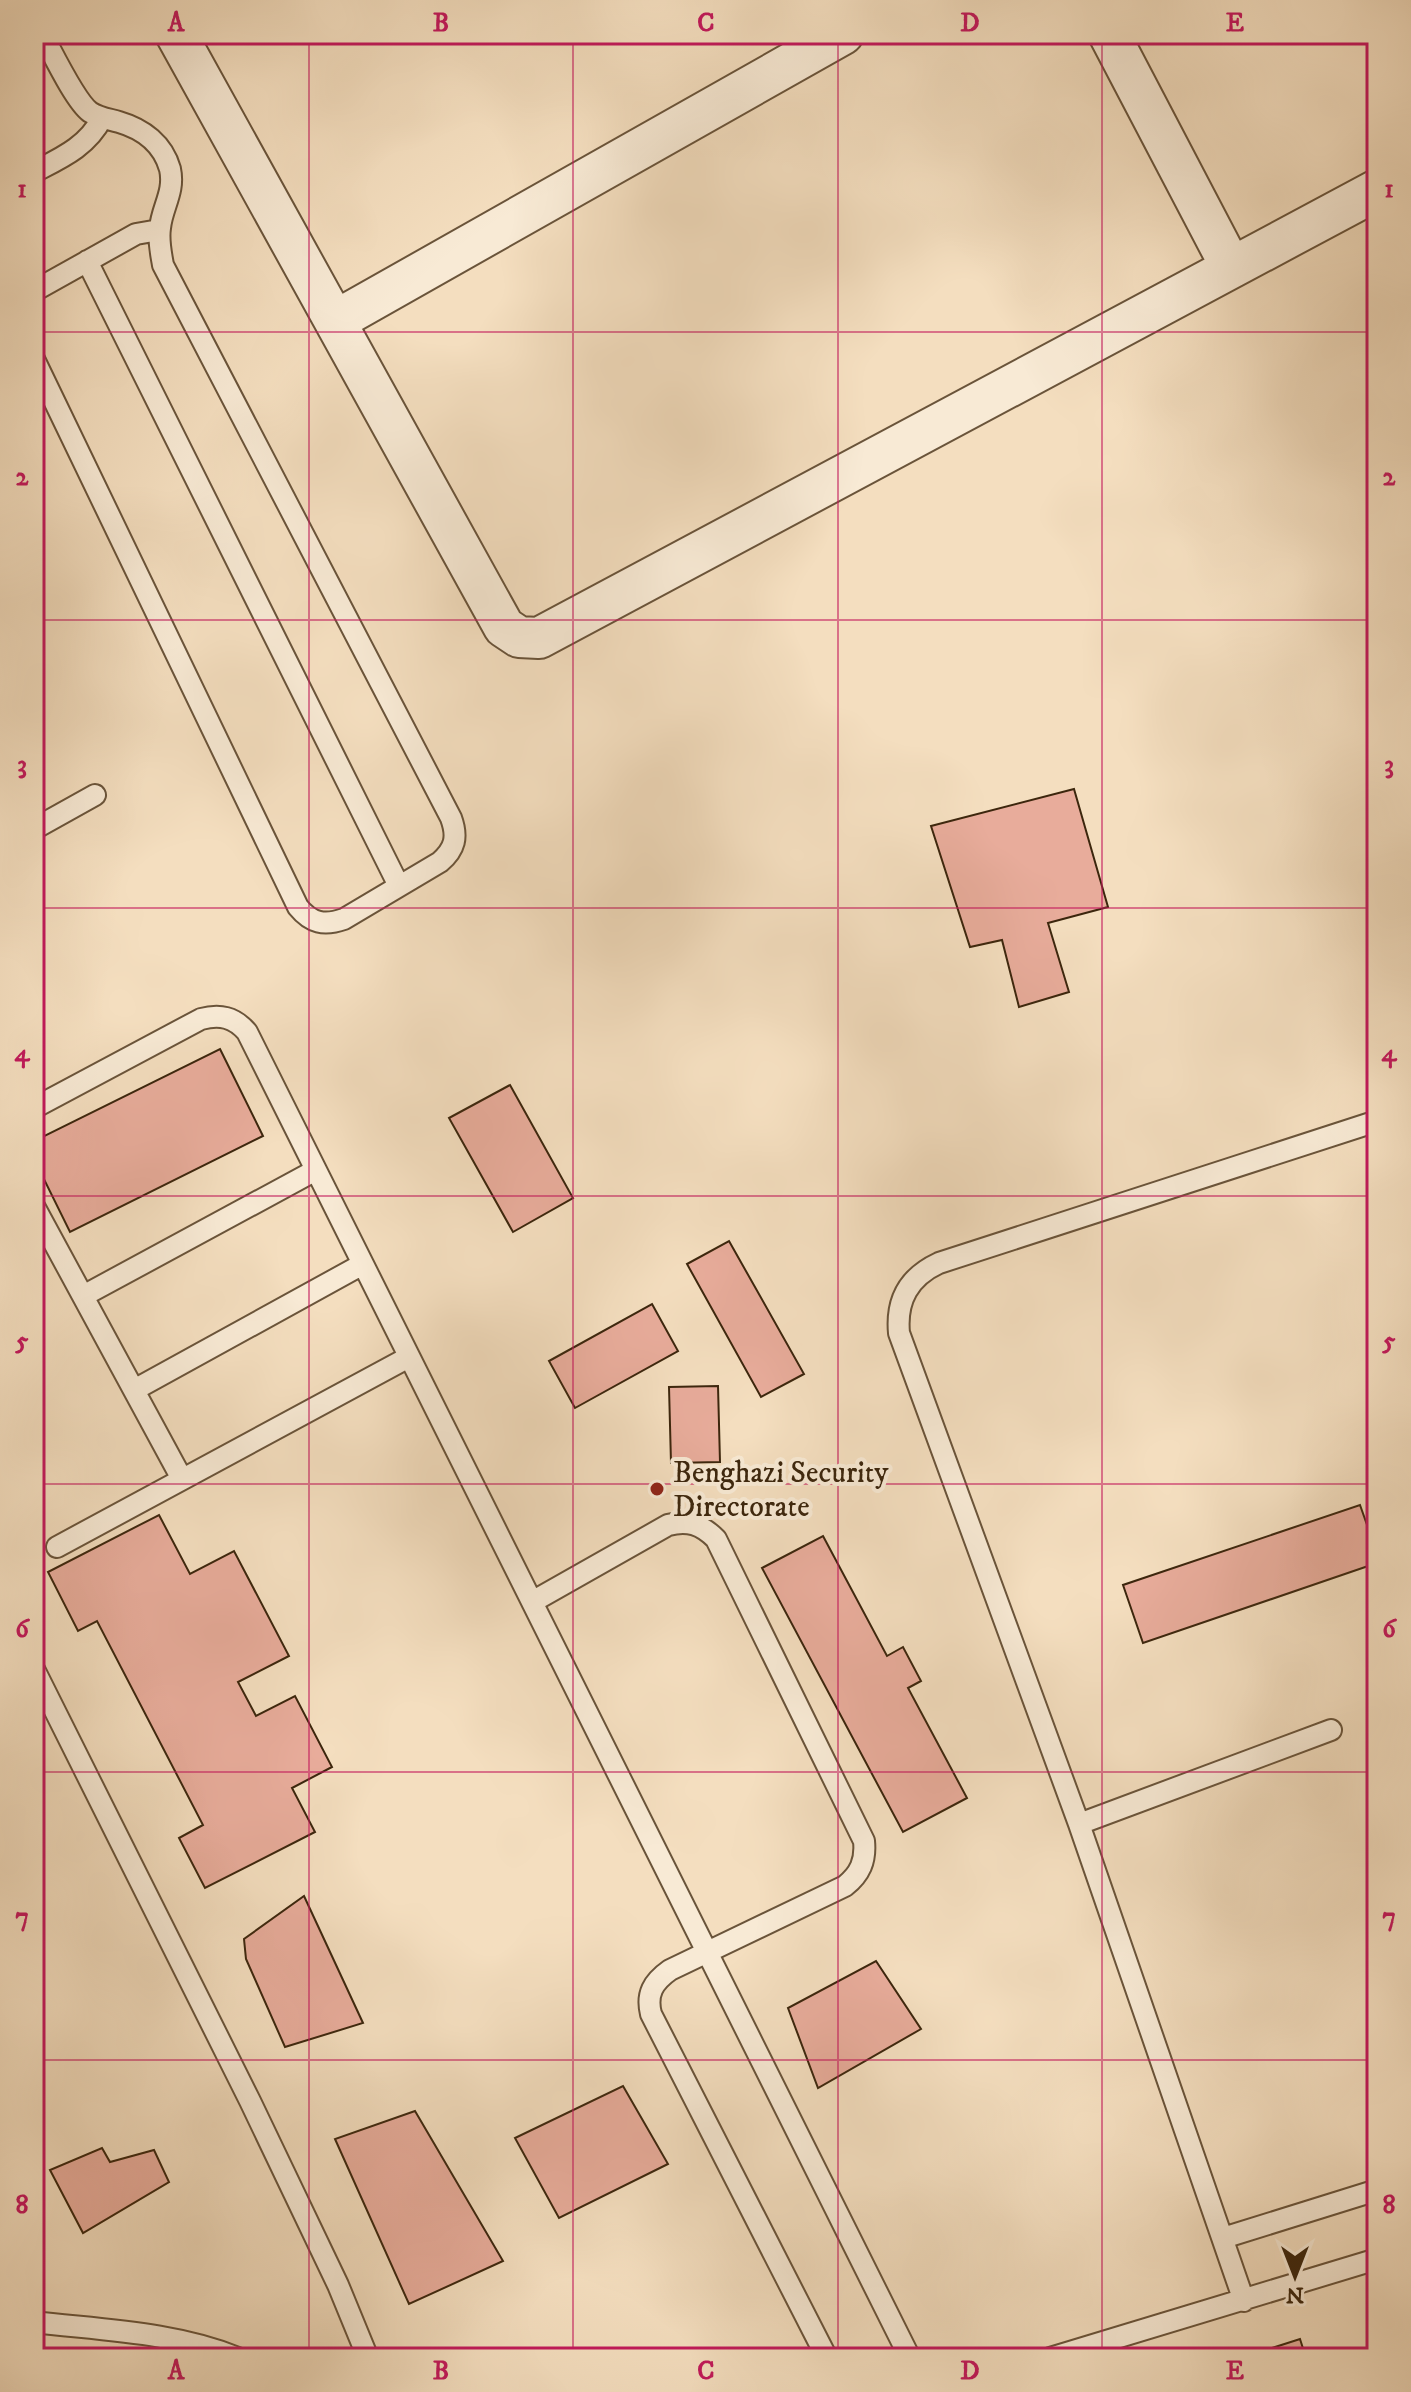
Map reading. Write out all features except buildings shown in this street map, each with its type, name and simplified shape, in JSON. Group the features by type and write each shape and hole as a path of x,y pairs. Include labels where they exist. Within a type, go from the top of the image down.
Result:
{"street":[{"path":"176,34 337,320 504,627 519,637 539,638 1377,190"},
{"path":"337,320 843,34"},
{"path":"1109,34 1231,267"}],"lane":[{"path":"34,359 298,907 318,923 331,924 399,886 449,853 455,842 451,818 163,265 159,230 171,191 171,173 166,157 159,145 137,129 102,118 82,104 42,34"},
{"path":"34,172 77,149 102,118"},
{"path":"34,291 136,234 159,230"},
{"path":"87,261 399,886"},
{"path":"34,829 95,795"},
{"path":"34,1108 201,1019 233,1019 247,1032 910,2358"},
{"path":"1244,2301 1079,1824 899,1333 900,1302 916,1277 939,1263 1377,1121"},
{"path":"83,1296 316,1170"},
{"path":"34,1206 182,1479"},
{"path":"134,1390 363,1264"},
{"path":"57,1547 409,1357"},
{"path":"532,1602 668,1525 693,1523 706,1529 716,1539 864,1841 862,1865 845,1886 658,1978 648,2002 651,2014 827,2358"},
{"path":"34,1669 250,2101 338,2285 368,2358"},
{"path":"1079,1824 1331,1730"},
{"path":"1223,2238 1377,2190"},
{"path":"1050,2358 1377,2259"},
{"path":"34,2322 179,2340 212,2347 238,2358"}],"place":[{"name":"Benghazi Security Directorate","path":"657,1489"}]}
